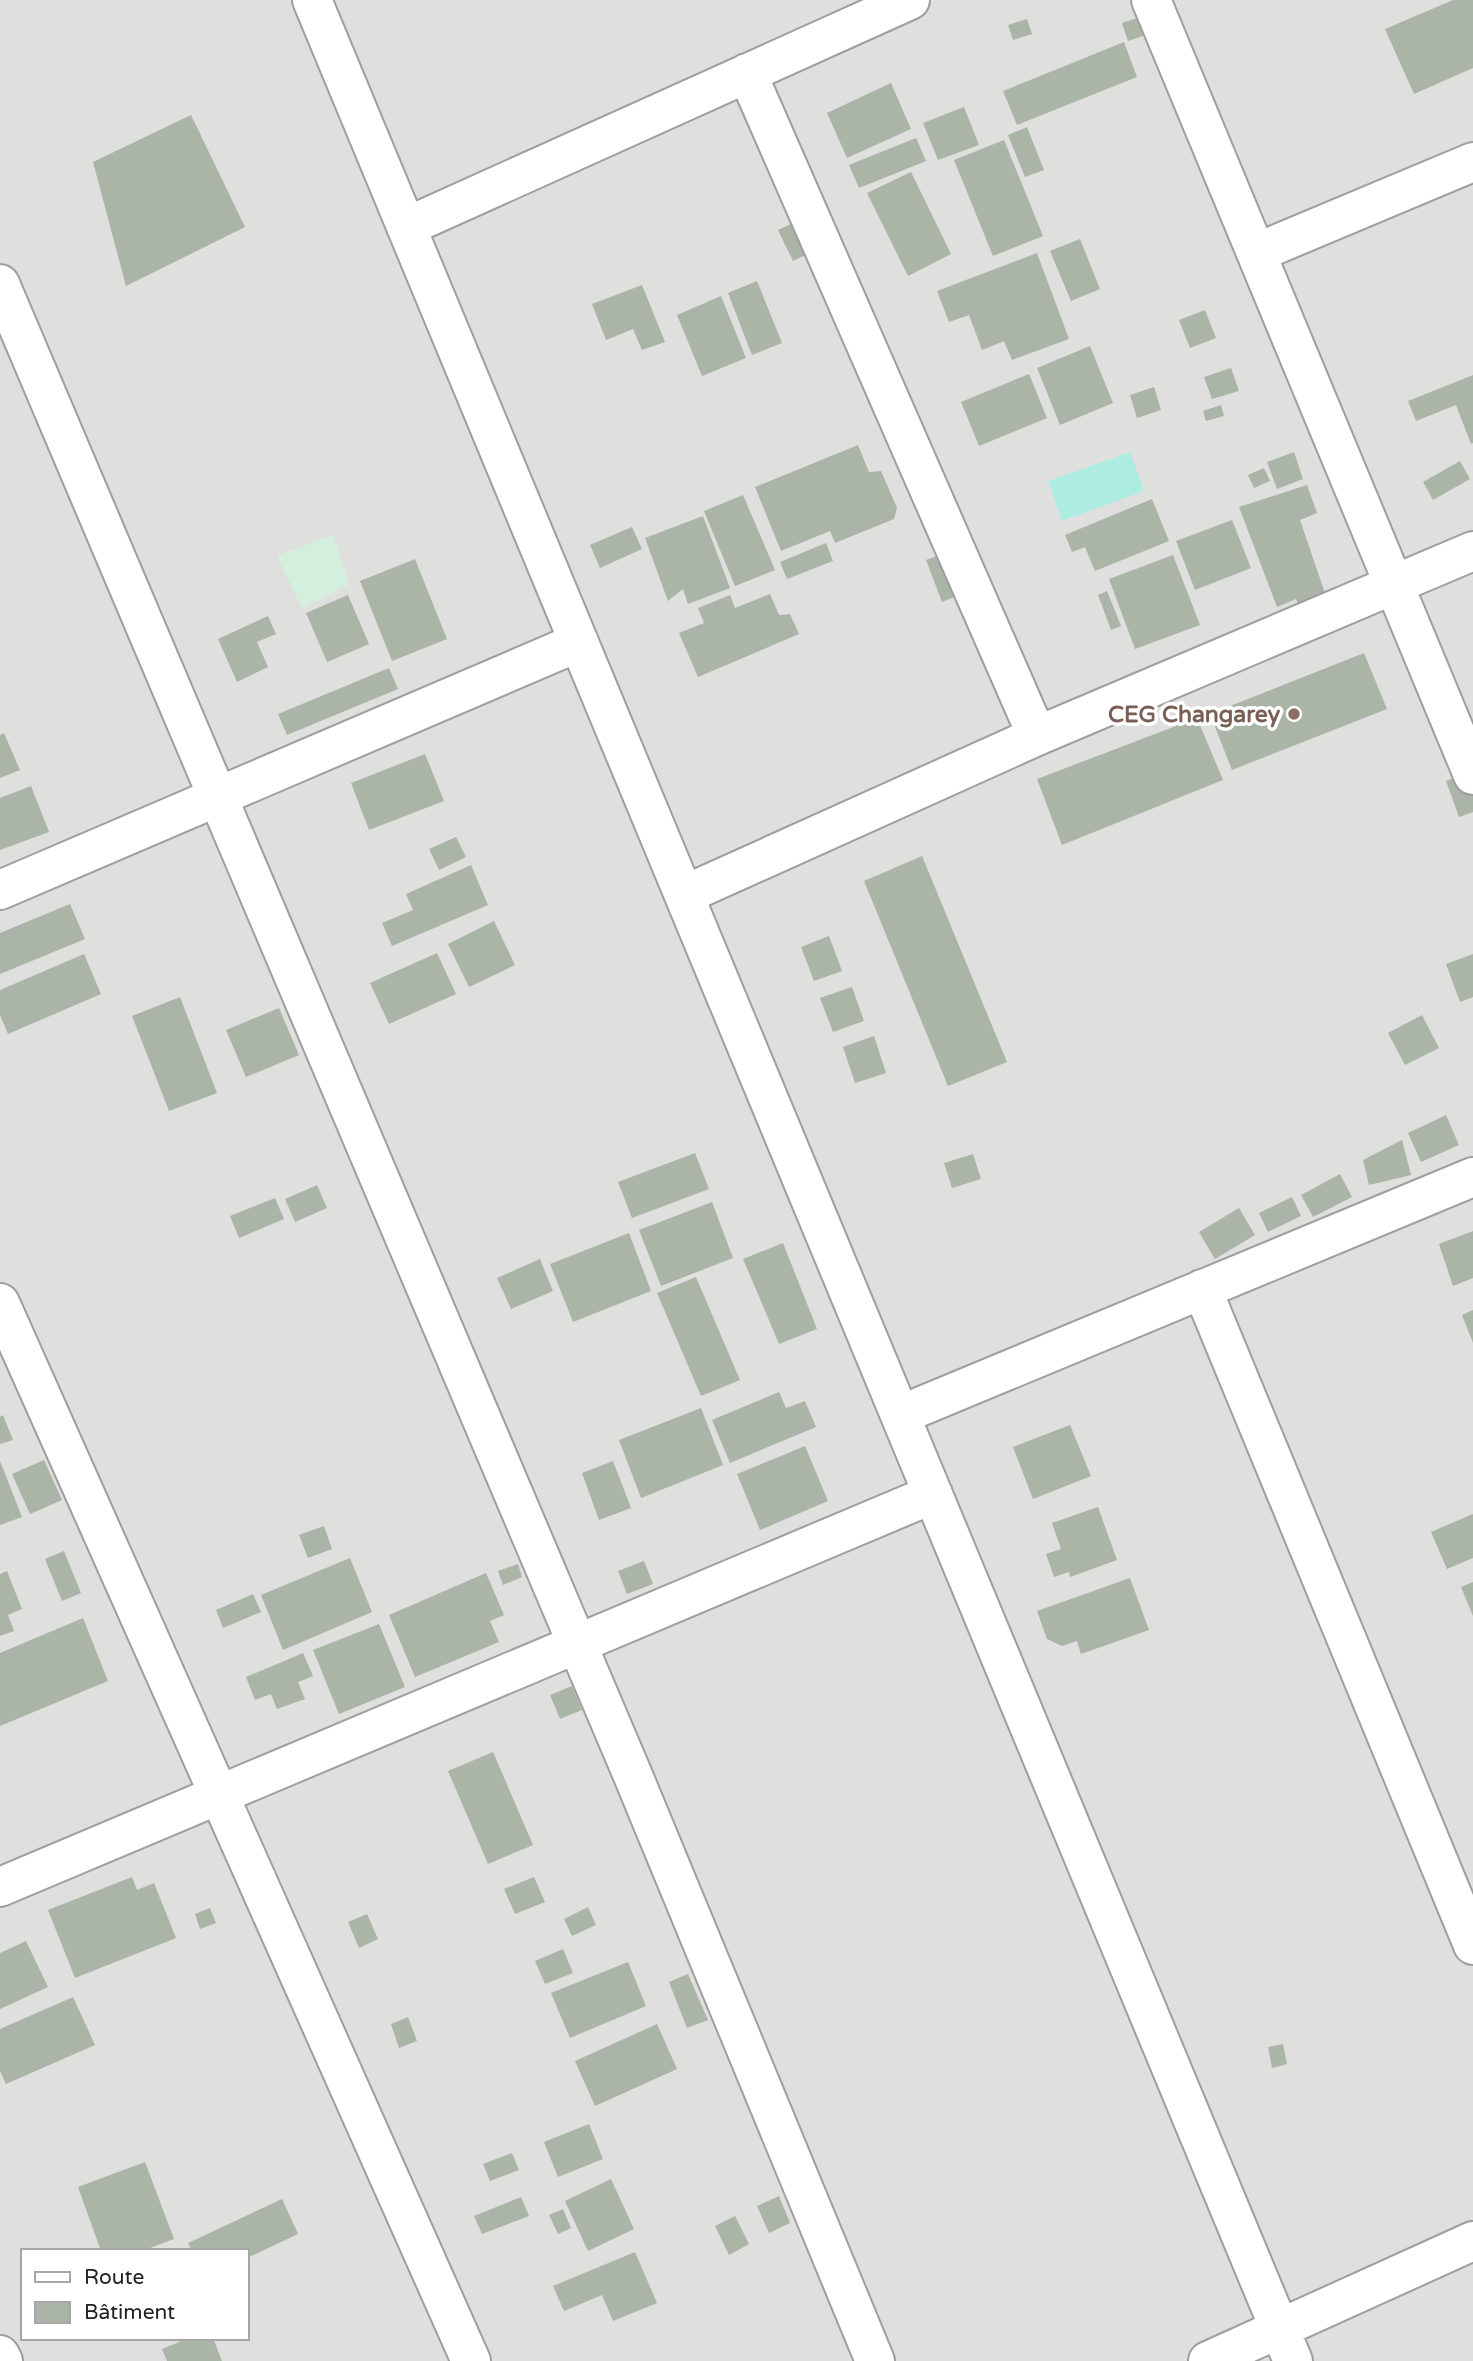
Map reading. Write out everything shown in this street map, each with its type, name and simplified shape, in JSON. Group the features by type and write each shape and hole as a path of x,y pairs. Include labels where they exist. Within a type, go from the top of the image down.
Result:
{"street":[{"path":"312,0 1287,2346"},
{"path":"1150,0 1473,775"},
{"path":"406,227 903,1"},
{"path":"747,73 1037,736"},
{"path":"1256,253 1473,162"},
{"path":"0,284 577,1644 875,2361"},
{"path":"684,895 1037,736 1473,551"},
{"path":"0,890 579,642"},
{"path":"900,1415 1473,1177"},
{"path":"1202,1289 1473,1945"},
{"path":"0,1303 471,2361"},
{"path":"0,1886 933,1494"},
{"path":"1208,2361 1287,2346 1473,2241"},
{"path":"0,2355 3,2361"}],"shaded area":[{"path":"0,0 1473,0 1473,2361 0,2361"},
{"path":"1130,452 1144,491 1062,521 1048,481"}],"green space":[{"path":"333,535 349,584 302,608 277,556"}],"building":[{"path":"1453,0 1473,0 1473,68 1414,94 1385,29"},
{"path":"1143,16 1149,34 1128,41 1122,23"},
{"path":"1027,19 1032,34 1013,40 1008,25"},
{"path":"1124,42 1137,77 1017,125 1003,91"},
{"path":"891,83 911,129 847,158 827,113"},
{"path":"964,107 979,145 938,160 923,123"},
{"path":"191,115 245,227 126,286 93,162"},
{"path":"1027,127 1044,170 1025,177 1008,135"},
{"path":"916,138 926,161 859,188 849,165"},
{"path":"1004,140 1043,236 993,256 954,160"},
{"path":"911,172 951,254 908,276 867,193"},
{"path":"801,219 816,250 793,261 778,230"},
{"path":"1080,239 1100,289 1071,301 1050,251"},
{"path":"1037,253 1069,339 1012,360 1004,341 982,350 969,315 949,322 937,291"},
{"path":"757,281 782,343 752,355 728,293"},
{"path":"642,285 665,342 642,350 633,329 606,340 592,304"},
{"path":"721,296 746,358 702,376 677,315"},
{"path":"1205,310 1216,338 1190,348 1179,320"},
{"path":"1090,346 1113,403 1060,425 1037,368"},
{"path":"1231,368 1239,391 1212,399 1204,377"},
{"path":"1029,374 1047,418 979,446 961,402"},
{"path":"1473,375 1473,443 1471,444 1456,405 1416,421 1408,401"},
{"path":"1154,387 1161,410 1137,418 1130,395"},
{"path":"1221,405 1224,416 1206,421 1203,411"},
{"path":"858,445 869,472 881,471 897,508 894,519 835,543 830,531 781,551 755,487"},
{"path":"1294,452 1303,479 1277,489 1267,462"},
{"path":"1460,461 1470,479 1433,500 1423,482"},
{"path":"1264,468 1270,481 1254,488 1248,475"},
{"path":"1307,485 1317,513 1300,520 1327,599 1301,610 1296,599 1277,607 1239,507"},
{"path":"743,495 775,570 735,586 704,511"},
{"path":"1152,499 1169,541 1095,571 1085,547 1072,552 1065,535"},
{"path":"703,516 730,588 688,604 683,589 668,601 645,538"},
{"path":"1232,520 1251,568 1195,590 1176,541"},
{"path":"632,527 642,549 600,568 590,545"},
{"path":"826,543 833,561 787,579 780,562"},
{"path":"950,551 966,592 942,602 926,560"},
{"path":"1173,555 1200,625 1135,649 1109,579"},
{"path":"415,559 447,639 392,661 360,581"},
{"path":"1107,591 1121,626 1111,630 1098,595"},
{"path":"770,594 779,615 790,614 799,634 698,677 679,633 704,623 698,608 730,595 735,608"},
{"path":"348,595 369,644 327,662 306,613"},
{"path":"268,616 276,634 257,642 268,667 237,682 218,639"},
{"path":"1364,653 1387,709 1232,770 1210,714"},
{"path":"389,668 398,689 287,735 278,714"},
{"path":"1197,718 1223,780 1062,845 1037,779"},
{"path":"4,733 20,770 0,778 0,735"},
{"path":"425,754 444,801 369,830 351,783"},
{"path":"1467,773 1473,791 1473,812 1459,817 1446,781"},
{"path":"31,786 49,832 0,850 0,798"},
{"path":"456,837 466,857 439,870 429,849"},
{"path":"922,856 1007,1062 948,1086 864,881"},
{"path":"471,865 488,905 392,946 382,923 413,910 406,894"},
{"path":"70,904 85,939 0,974 0,933"},
{"path":"494,921 515,965 469,987 448,944"},
{"path":"829,936 842,971 814,981 801,947"},
{"path":"437,953 456,994 389,1024 370,983"},
{"path":"84,954 101,994 8,1034 0,1015 0,990"},
{"path":"1473,954 1473,997 1460,1002 1446,964"},
{"path":"852,987 864,1021 833,1032 820,998"},
{"path":"180,997 217,1093 169,1111 132,1016"},
{"path":"279,1008 299,1055 246,1077 226,1030"},
{"path":"1422,1015 1439,1048 1405,1065 1388,1033"},
{"path":"874,1036 886,1073 855,1083 843,1047"},
{"path":"1446,1115 1459,1145 1421,1162 1408,1133"},
{"path":"1402,1140 1411,1175 1369,1185 1363,1160"},
{"path":"695,1153 709,1189 632,1218 618,1182"},
{"path":"973,1154 981,1179 952,1188 944,1163"},
{"path":"1340,1174 1352,1197 1313,1217 1301,1195"},
{"path":"317,1185 327,1208 295,1222 285,1199"},
{"path":"1292,1197 1301,1216 1268,1232 1259,1213"},
{"path":"275,1198 284,1219 239,1238 230,1216"},
{"path":"712,1202 733,1258 661,1286 639,1230"},
{"path":"1239,1208 1255,1235 1215,1259 1199,1232"},
{"path":"1473,1231 1473,1278 1453,1286 1439,1244"},
{"path":"629,1233 651,1291 573,1322 550,1264"},
{"path":"783,1243 817,1329 779,1344 743,1259"},
{"path":"540,1259 553,1291 511,1309 497,1278"},
{"path":"696,1277 740,1380 701,1396 657,1293"},
{"path":"1473,1310 1473,1343 1462,1315"},
{"path":"779,1392 786,1408 805,1401 816,1427 730,1463 712,1420"},
{"path":"701,1408 723,1465 641,1498 619,1440"},
{"path":"3,1415 13,1440 0,1444 0,1417"},
{"path":"1070,1425 1091,1476 1033,1499 1013,1447"},
{"path":"805,1446 828,1501 760,1530 737,1474"},
{"path":"44,1460 62,1500 30,1514 12,1474"},
{"path":"0,1461 22,1517 0,1525"},
{"path":"613,1461 631,1508 599,1520 582,1473"},
{"path":"1098,1507 1117,1560 1070,1577 1069,1572 1054,1577 1046,1554 1061,1549 1052,1523"},
{"path":"1473,1514 1473,1558 1447,1569 1431,1532"},
{"path":"324,1526 332,1549 308,1558 299,1535"},
{"path":"64,1551 81,1593 62,1601 45,1559"},
{"path":"350,1558 372,1612 283,1650 261,1595"},
{"path":"644,1561 653,1584 627,1594 618,1571"},
{"path":"518,1564 522,1577 503,1585 498,1571"},
{"path":"7,1571 22,1609 8,1615 14,1631 0,1636 0,1574"},
{"path":"486,1573 504,1615 490,1621 499,1642 415,1677 389,1615"},
{"path":"1130,1578 1149,1630 1081,1654 1077,1641 1062,1646 1047,1639 1037,1611"},
{"path":"1473,1582 1473,1616 1461,1587"},
{"path":"253,1594 261,1612 223,1628 216,1610"},
{"path":"83,1618 108,1681 0,1726 0,1653"},
{"path":"379,1624 405,1687 339,1714 313,1650"},
{"path":"303,1653 313,1676 298,1682 305,1699 277,1709 271,1694 255,1700 246,1677"},
{"path":"572,1686 582,1710 560,1719 550,1695"},
{"path":"493,1752 533,1845 488,1864 448,1771"},
{"path":"132,1877 137,1890 154,1883 176,1938 75,1978 48,1910"},
{"path":"534,1877 545,1902 515,1914 504,1889"},
{"path":"588,1907 596,1925 572,1936 564,1919"},
{"path":"210,1908 216,1923 200,1929 195,1914"},
{"path":"367,1914 378,1939 359,1948 348,1922"},
{"path":"26,1941 48,1987 0,2009 0,1953"},
{"path":"563,1949 573,1973 545,1984 535,1961"},
{"path":"628,1962 646,2006 570,2038 551,1993"},
{"path":"688,1974 708,2020 687,2028 669,1982"},
{"path":"73,1997 95,2045 6,2084 0,2071 0,2029"},
{"path":"408,2017 417,2041 399,2048 391,2024"},
{"path":"657,2024 677,2069 595,2106 575,2061"},
{"path":"1283,2044 1287,2064 1272,2068 1268,2047"},
{"path":"589,2124 603,2159 558,2177 544,2142"},
{"path":"512,2153 519,2170 490,2181 483,2164"},
{"path":"145,2162 174,2239 147,2249 100,2249 78,2187"},
{"path":"611,2179 634,2229 588,2251 565,2201"},
{"path":"779,2196 790,2223 769,2233 757,2206"},
{"path":"521,2197 529,2216 482,2234 474,2216"},
{"path":"282,2199 298,2234 248,2258 248,2249 191,2249 188,2243"},
{"path":"563,2209 571,2228 558,2234 549,2215"},
{"path":"735,2216 749,2244 729,2255 715,2226"},
{"path":"635,2252 657,2303 613,2321 602,2295 564,2311 553,2286"},
{"path":"184,2340 214,2340 222,2361 167,2361 162,2349"}],"place":[{"name":"CEG Changarey","path":"1294,714"}]}
